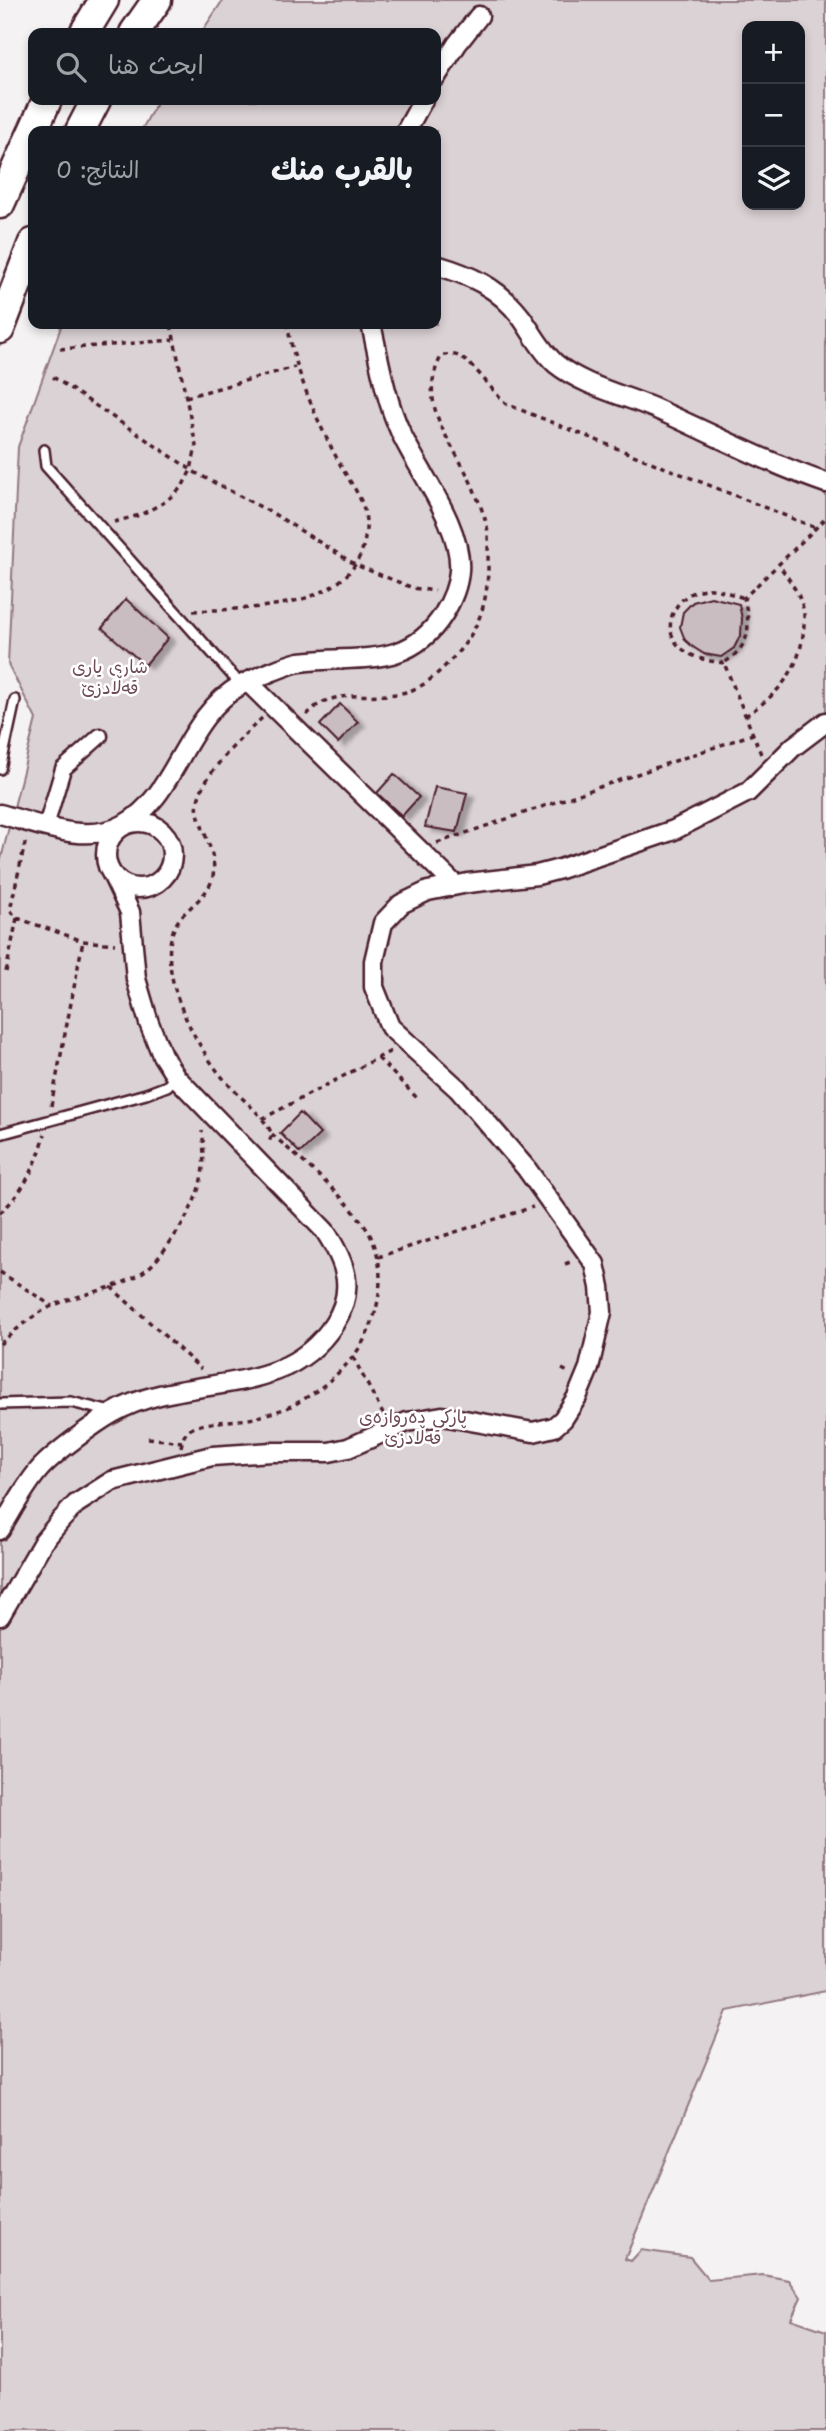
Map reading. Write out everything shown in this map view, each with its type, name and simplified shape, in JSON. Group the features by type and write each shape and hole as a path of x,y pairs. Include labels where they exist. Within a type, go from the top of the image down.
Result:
{"main road":[{"path":"87,28 104,0"},
{"path":"137,28 157,0"},
{"path":"35,126 45,105"},
{"path":"83,126 93,105"},
{"path":"0,204 28,142"},
{"path":"0,329 28,256"}],"street":[{"path":"441,69 479,16"},
{"path":"409,126 420,105"},
{"path":"441,267 484,282 505,298 556,364 601,388 826,483"},
{"path":"160,881 150,887 129,887 109,870 106,854 108,843 114,833 148,807 194,730 216,704 245,684 298,663 384,656 410,649 433,630 452,601 459,571 458,544 444,512 399,429 372,329"},
{"path":"245,684 274,708 456,885"},
{"path":"0,1616 43,1542 61,1520 76,1504 112,1481 212,1456 329,1452 348,1448 407,1422 442,1416 533,1432 554,1427 578,1397 589,1368 602,1312 595,1264 518,1158 458,1089 390,1027 374,987 374,961 383,923 401,904 428,891 537,875 674,830 748,792 793,747 826,722"},
{"path":"46,826 63,769 100,736"},
{"path":"157,795 164,832"},
{"path":"0,814 79,834 133,822 155,825 164,832 170,841 172,863 167,873 146,896 132,928"},
{"path":"0,1530 38,1470 113,1413 145,1398 173,1391 244,1382 275,1372 298,1360 324,1339 346,1299 346,1275 338,1250 325,1231 176,1077 162,1055 149,1024 136,979 127,903 93,846 79,834"}],"lane":[{"path":"44,450 46,466 176,612 245,684"},
{"path":"0,769 15,701"},
{"path":"0,1134 146,1094 167,1086 176,1077"},
{"path":"0,1404 71,1402 113,1413"}],"path":[{"path":"100,526 140,515 165,502 182,487 191,470 195,446 172,329"},
{"path":"176,612 277,606 302,599 349,575 361,558 367,530 363,507 339,463 296,367 287,329"},
{"path":"60,349 173,340"},
{"path":"296,729 310,710 328,698 382,696 411,690 428,681 466,644 478,623 486,601 488,525 469,476 444,435 432,404 433,371 442,355 456,354 473,366 506,404 816,528"},
{"path":"186,397 296,367"},
{"path":"53,377 191,470 274,514 356,565 413,588 435,591"},
{"path":"744,598 826,518"},
{"path":"745,716 783,686 796,665 802,644 803,608 791,582 778,565"},
{"path":"712,589 744,598 749,618 745,644 734,656 724,663 705,660 679,646 672,634 671,617 678,602 697,590 712,589"},
{"path":"724,663 764,763"},
{"path":"181,1450 181,1442 187,1432 198,1427 253,1418 289,1406 333,1377 354,1357 369,1326 379,1295 378,1257 367,1230 340,1196 272,1135 262,1119 229,1085 204,1053 184,1017 171,964 171,937 174,927 212,881 209,840 198,814 197,804 222,757 274,708"},
{"path":"418,849 753,734"},
{"path":"26,838 10,910 17,919 83,941 117,944"},
{"path":"6,972 17,919"},
{"path":"0,1213 31,1175 41,1151 83,941"},
{"path":"262,1119 397,1048"},
{"path":"378,1058 416,1098"},
{"path":"0,1344 38,1313 110,1287 147,1269 158,1258 192,1209 200,1187 205,1149 201,1125"},
{"path":"264,1149 270,1143 272,1135"},
{"path":"378,1257 541,1205"},
{"path":"0,1272 52,1306"},
{"path":"110,1287 202,1371"},
{"path":"354,1357 385,1419"},
{"path":"148,1438 181,1442"}],"green space":[{"name":"پارکی دەروازەی قەڵادزێ","path":"223,0 826,0 826,1991 727,2011 625,2259 631,2261 641,2250 690,2257 709,2280 763,2275 789,2280 801,2297 791,2319 826,2331 826,2431 0,2431 0,863 36,719 8,664 18,447 60,329 441,329 441,126 144,126 155,105 441,105 441,28 204,28"}],"building":[{"path":"711,597 739,604 742,619 741,634 734,648 721,657 704,654 693,647 685,640 680,627 683,612 693,602"},
{"path":"126,599 168,638 145,665 102,628"},
{"path":"340,704 358,722 338,743 320,725"},
{"path":"394,774 419,797 402,816 377,793"},
{"path":"435,787 467,793 457,832 425,827"},
{"path":"300,1113 320,1134 300,1153 280,1133"}],"park label":[{"name":"شاری یاری قەڵادزێ","path":"110,677"}]}
